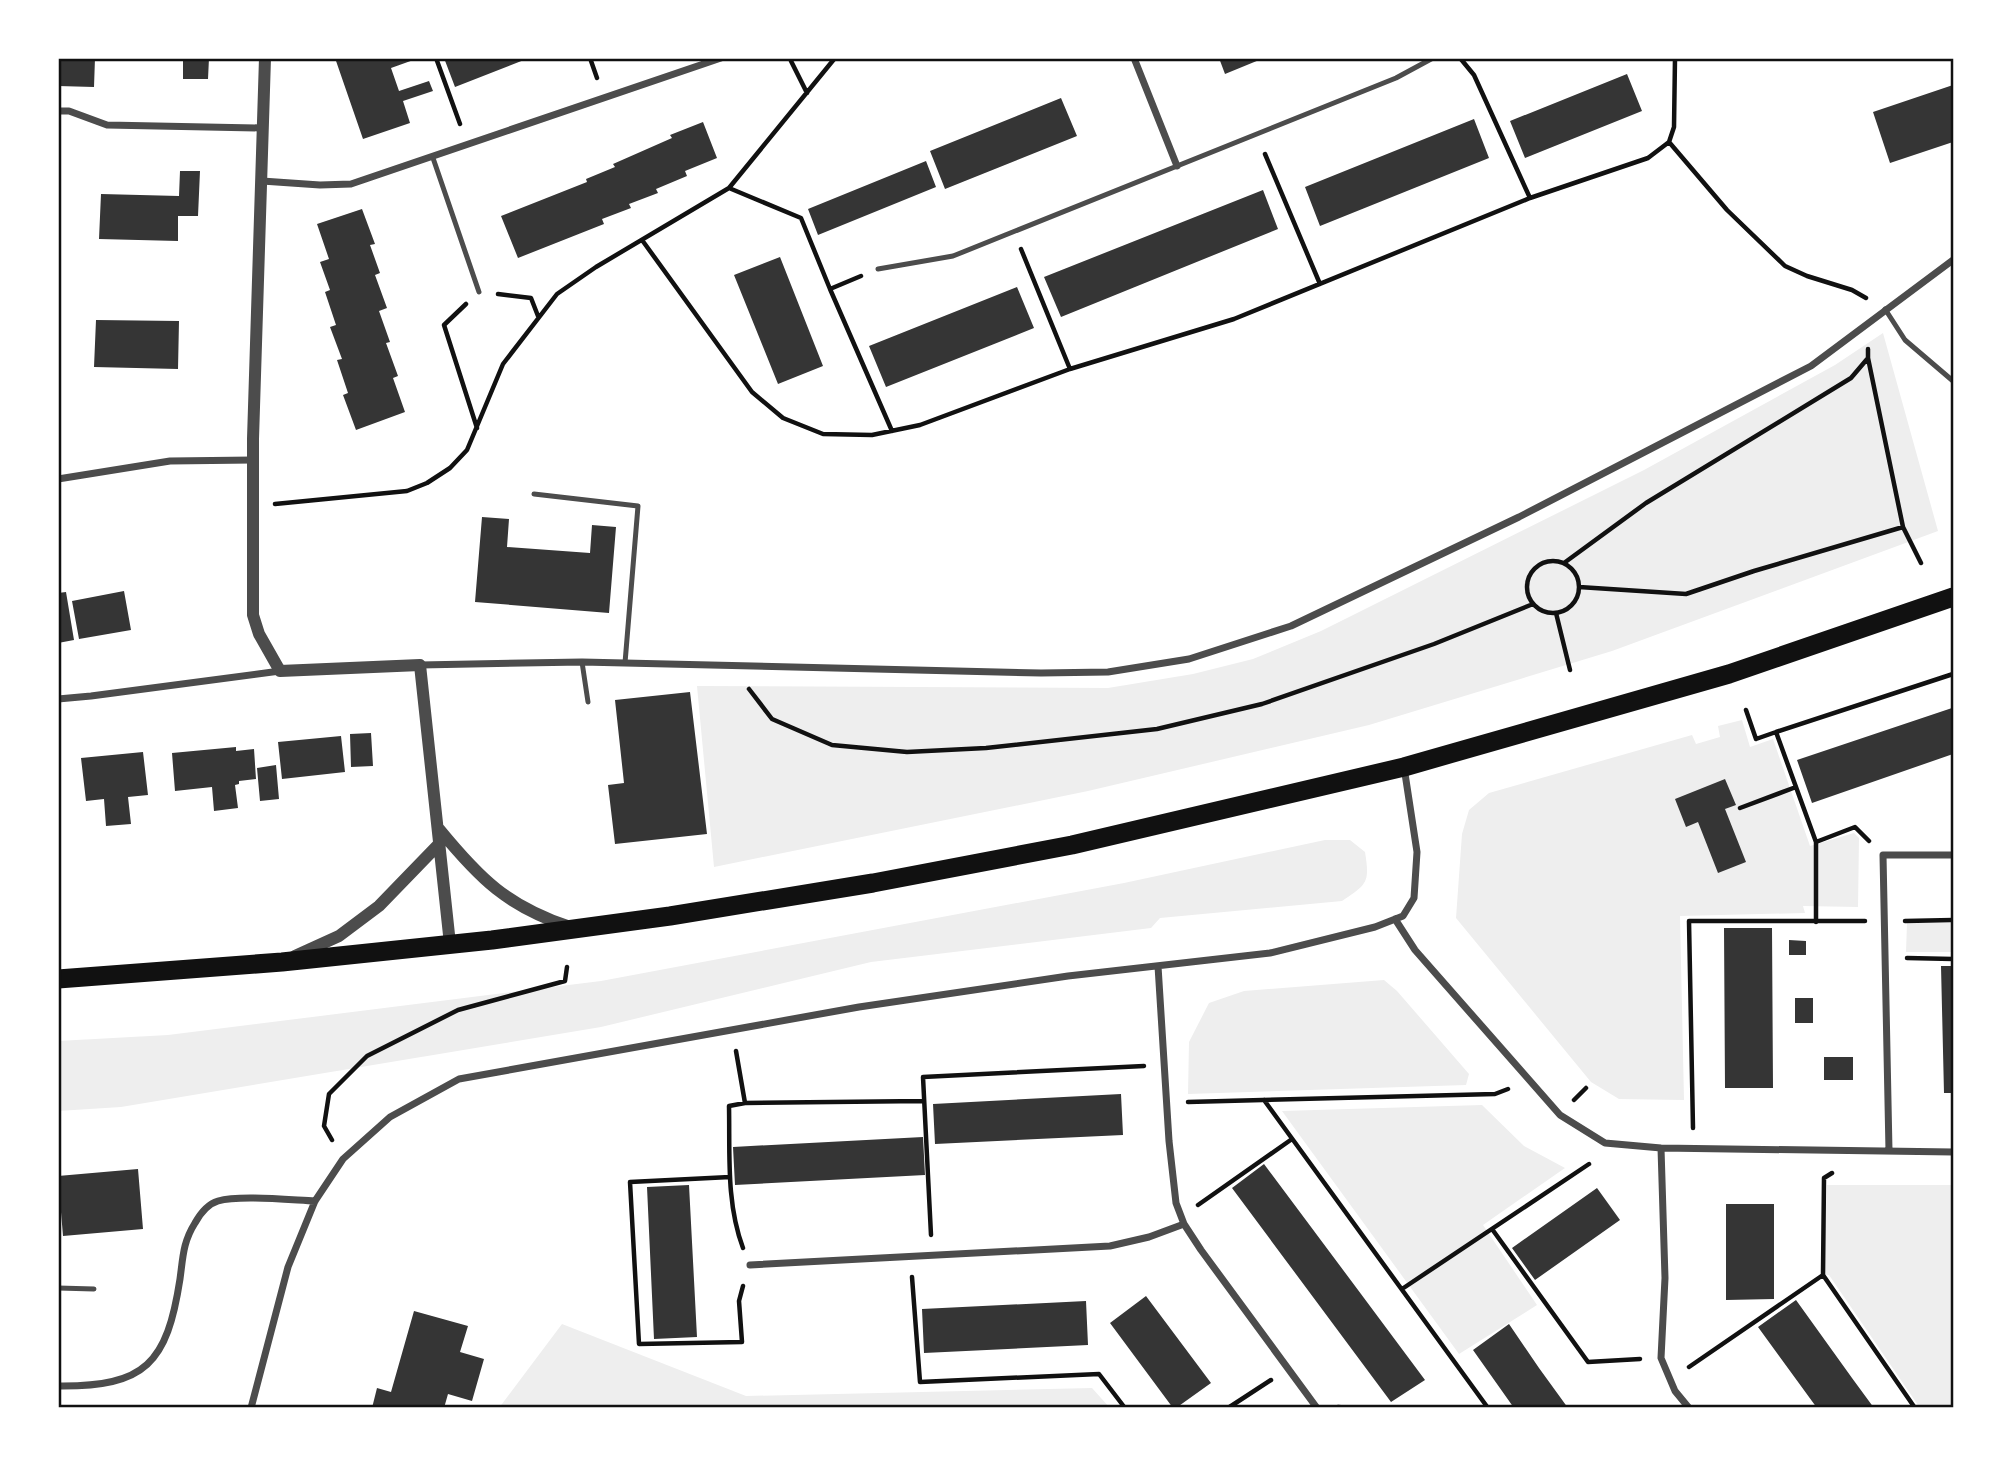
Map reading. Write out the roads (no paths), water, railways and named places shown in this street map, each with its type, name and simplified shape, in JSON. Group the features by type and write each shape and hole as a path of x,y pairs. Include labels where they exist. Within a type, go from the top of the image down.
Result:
{"highway":[{"path":"58,979 282,962 576,929 873,883 1072,845 1404,767 1729,674 1953,597"}],"street":[{"path":"265,58 253,460 253,615 280,671"},
{"path":"262,181 351,184 721,58"},
{"path":"1134,58 1177,166"},
{"path":"58,111 69,111 107,125 262,128"},
{"path":"58,699 280,671 420,665 582,662 1054,673 1108,672 1189,659 1291,626 1519,517 1811,366 1953,260"},
{"path":"58,479 170,461 253,460"},
{"path":"420,665 450,944"},
{"path":"251,1408 288,1267 315,1201 343,1159 390,1117 459,1079 859,1007 1028,982 1270,953 1375,928 1403,916 1414,898 1418,852 1404,767"},
{"path":"438,829 471,868 514,904 576,929"},
{"path":"282,962 339,936 379,906 440,843"},
{"path":"1889,1152 1882,855 1953,855"},
{"path":"1395,919 1415,950 1560,1115 1605,1143 1661,1149 1953,1152"},
{"path":"1158,966 1176,1203 1201,1250 1317,1408"},
{"path":"1661,1149 1665,1278 1660,1334 1661,1358 1689,1408"},
{"path":"58,1386 103,1383 130,1376 149,1363 162,1348 171,1322 185,1239 201,1213 216,1202 234,1199 315,1201"},
{"path":"750,1265 1110,1246 1149,1237 1185,1224"}],"lane":[{"path":"878,269 953,256 1396,78 1433,58"},
{"path":"433,158 479,292"},
{"path":"1885,309 1905,340 1953,381"},
{"path":"534,494 638,506 625,663"},
{"path":"582,662 588,702"},
{"path":"58,1288 94,1289"}]}
